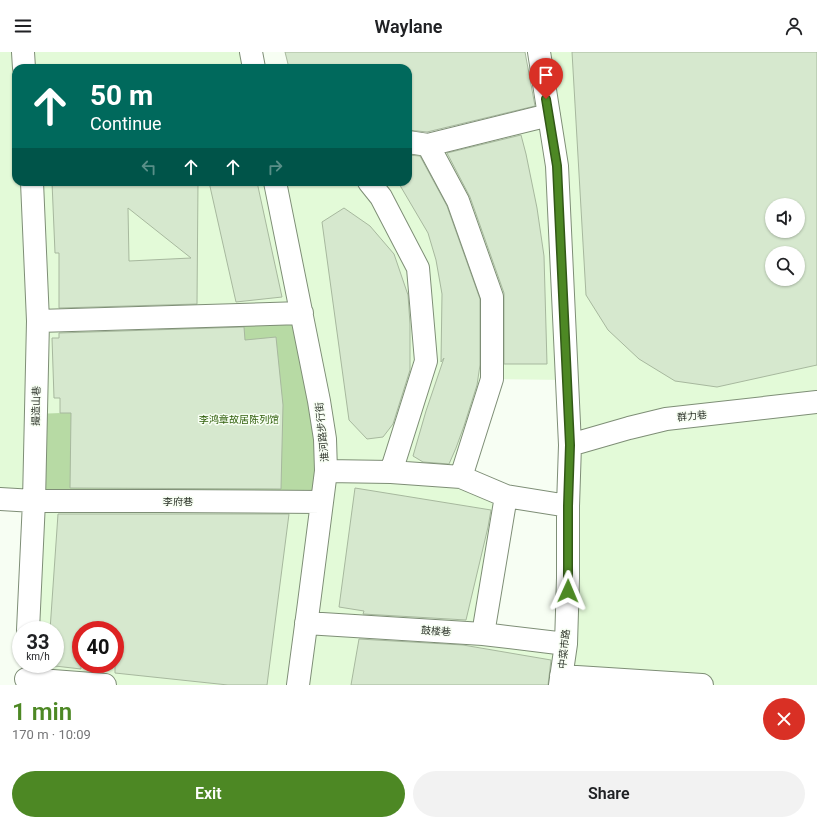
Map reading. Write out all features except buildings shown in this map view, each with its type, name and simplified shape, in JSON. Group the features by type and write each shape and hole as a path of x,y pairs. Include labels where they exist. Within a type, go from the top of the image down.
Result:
{"street":[{"path":"23,52 24,64"},
{"path":"251,52 253,64"},
{"name":"中菜市路","path":"539,52 557,166 570,445 566,644 561,681"},
{"path":"461,477 492,379 492,297 458,201 418,144 549,115"},
{"name":"撮造山巷","path":"28,621 34,501 38,321 32,186"},
{"name":"淮河路步行街","path":"279,186 325,440 326,471 298,685"},
{"path":"372,186 381,197 418,268 426,361 391,472"},
{"path":"38,321 302,313"},
{"name":"群力巷","path":"570,445 628,428 666,419 817,402"},
{"path":"326,471 391,472 461,477 506,496 568,506"},
{"path":"482,634 506,496"},
{"name":"李府巷","path":"0,499 34,501 322,502"},
{"name":"鼓楼巷","path":"306,622 482,634 566,644"},
{"path":"26,676 105,685"},
{"path":"561,681 702,685"}],"shaded area":[{"path":"0,52 251,52 253,64 12,64 12,186 412,186 412,141 549,115 539,52 817,52 817,685 25,685 26,673 64,673 64,621 28,621 34,501 0,499","holes":["492,379 567,380 566,644 483,634 506,496 461,477"]}],"green space":[{"name":"李鸿章故居陈列馆","path":"302,313 322,502 34,501 36,414 159,409 158,317"}],"route":[{"path":"546,99 557,166 570,445 568,591"}]}
